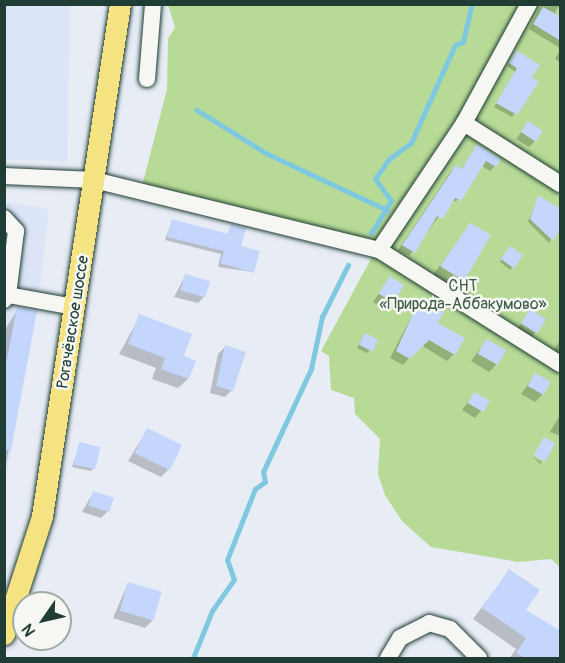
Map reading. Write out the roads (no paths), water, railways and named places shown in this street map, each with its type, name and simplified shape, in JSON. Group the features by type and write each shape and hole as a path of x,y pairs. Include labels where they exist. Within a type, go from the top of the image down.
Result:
{"main road":[{"name":"Рогачёвское шоссе","path":"4,634 42,516 120,4"}],"street":[{"path":"147,79 153,4"},
{"path":"379,250 464,123 529,4"},
{"path":"464,123 561,184"},
{"path":"4,176 94,180 379,250 561,364"},
{"path":"4,218 16,231 6,298 75,307"},
{"path":"388,658 400,638 429,622 450,629 479,658"}],"waterway":[{"path":"371,233 391,201 375,179 389,159 411,143 455,45 463,42 472,4"},
{"path":"197,110 266,153 387,210"},
{"path":"193,658 212,611 234,580 227,560 255,489 265,482 263,472 311,369 322,317 348,265"}],"park label":[{"name":"СНТ «Природа-Аббакумово»","path":"463,295"}]}
